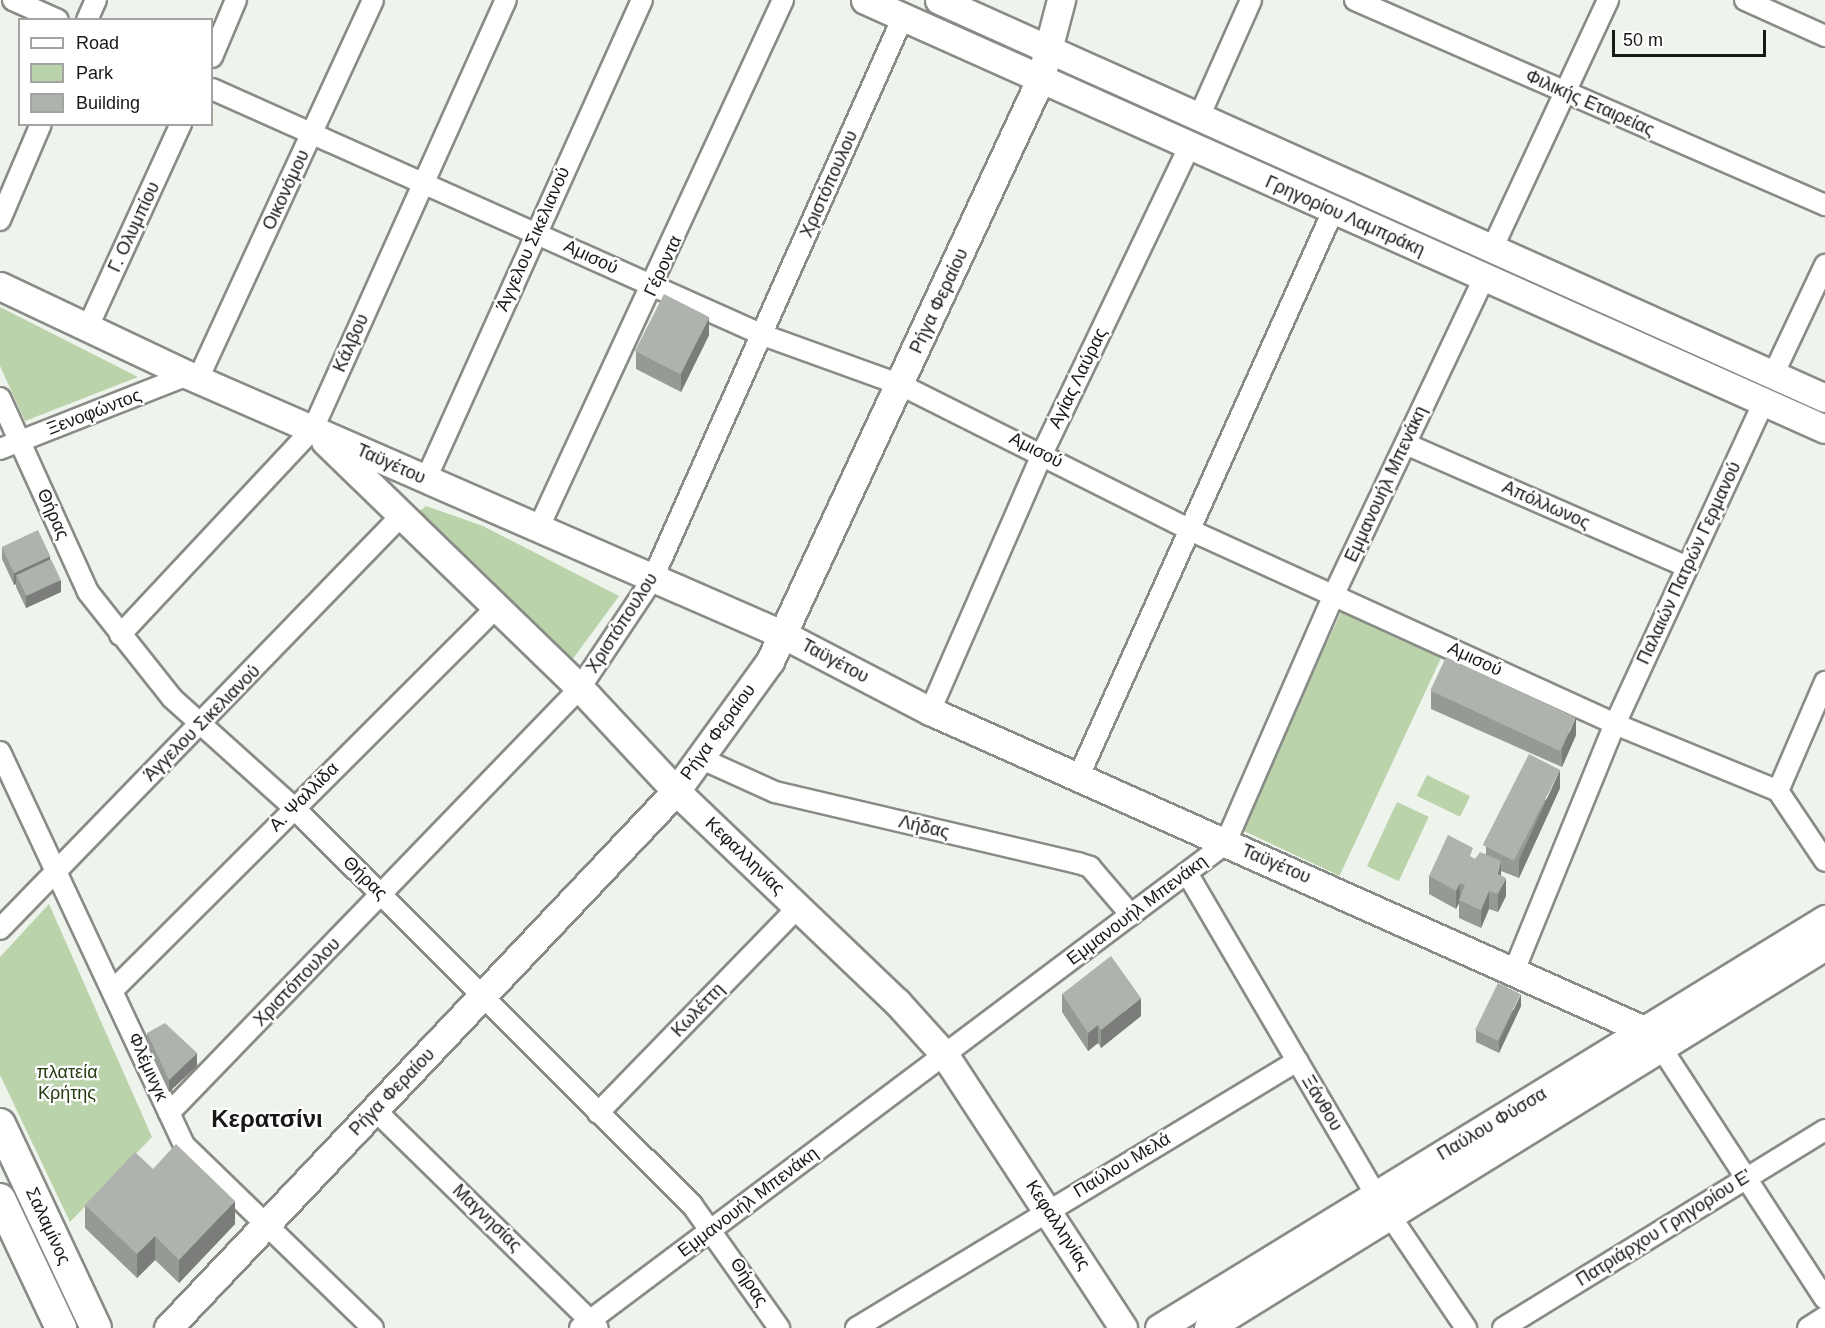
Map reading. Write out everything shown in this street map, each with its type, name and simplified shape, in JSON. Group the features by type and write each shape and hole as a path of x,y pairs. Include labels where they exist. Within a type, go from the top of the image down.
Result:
{"main road":[{"name":"Σαλαμίνος","path":"0,1124 96,1328"},
{"name":"Σαλαμίνος","path":"1,1205 61,1328"}],"street":[{"path":"13,0 54,18"},
{"path":"88,18 96,0"},
{"path":"213,55 236,0"},
{"name":"Οικονόμου","path":"193,377 312,135 373,0"},
{"name":"Κάλβου","path":"120,635 313,429 506,0"},
{"name":"Άγγελου Σικελιανού","path":"426,479 642,0"},
{"name":"Γέροντα","path":"538,529 654,286 783,0"},
{"name":"Γρηγορίου Λαμπράκη","path":"865,0 1189,147 1825,429"},
{"name":"Γρηγορίου Λαμπράκη","path":"939,0 1825,398"},
{"name":"Ρήγα Φεραίου","path":"168,1328 374,1109 486,997 676,791 702,759 784,635 1040,80 1050,50 1061,0"},
{"path":"1199,117 1251,0"},
{"name":"Φιλικής Εταιρείας","path":"1355,0 1825,205"},
{"path":"1492,249 1608,0"},
{"path":"1745,0 1825,36"},
{"name":"Χριστόπουλου","path":"169,1113 580,688 652,580 903,17"},
{"name":"Αμισού","path":"213,89 763,335 901,385 1042,452 1186,529 1334,594 1615,724 1778,791"},
{"path":"0,220 40,126"},
{"name":"Γ. Ολυμπίου","path":"87,329 180,126"},
{"name":"Αγίας Λαύρας","path":"930,711 1042,452 1189,147"},
{"path":"1078,778 1186,529 1333,211"},
{"path":"1773,375 1825,265"},
{"name":"Εμμανουήλ Μπενάκη","path":"590,1325 713,1228 1225,844 1334,594 1484,278"},
{"name":"Ταϋγέτου","path":"0,286 193,377 652,580 784,635 930,711 1514,971 1654,1040"},
{"name":"Ξενοφώντος","path":"0,449 193,377"},
{"name":"Θήρας","path":"0,399 88,592 171,698 204,724 294,808 486,997 713,1228 779,1328"},
{"name":"Παλαιών Πατρών Γερμανού","path":"1514,971 1615,724 1764,402"},
{"name":"Κεφαλληνίας","path":"313,429 580,688 676,791 798,907 944,1054 1049,1209 1124,1328"},
{"name":"Απόλλωνος","path":"1406,444 1687,567"},
{"name":"Άγγελου Σικελιανού","path":"0,929 55,869 204,724 402,515"},
{"name":"Α. Ψαλλίδα","path":"114,989 497,607"},
{"path":"1825,682 1778,791 1825,861"},
{"name":"Φλέμινγκ","path":"0,752 114,989 184,1145 263,1227 372,1328"},
{"name":"Λήδας","path":"702,759 775,792 1090,867 1131,915"},
{"name":"Ξάνθου","path":"1187,873 1383,1204 1466,1328"},
{"name":"Κωλέττη","path":"598,1113 798,907"},
{"name":"Παύλου Φύσσα","path":"1654,1040 1825,919"},
{"name":"Παύλου Φύσσα","path":"1159,1328 1383,1204 1654,1040 1825,946"},
{"path":"1654,1040 1748,1176 1825,1299"},
{"name":"Παύλου Μελά","path":"856,1328 1049,1209 1297,1061"},
{"name":"Μαγνησίας","path":"374,1109 590,1325"},
{"name":"Πατριάρχου Γρηγορίου Ε'","path":"1503,1328 1825,1130"},
{"name":"Παύλου Φύσσα","path":"1208,1328 1383,1204"},
{"path":"1808,1328 1825,1317"}],"green space":[{"path":"0,307 138,377 25,421 0,366"},
{"path":"426,506 483,526 619,596 572,660 417,513"},
{"path":"1343,608 1443,654 1340,876 1240,829"},
{"path":"1427,775 1470,796 1460,817 1417,796"},
{"path":"1397,802 1429,817 1399,881 1367,866"},
{"name":"πλατεία Κρήτης","path":"49,904 152,1137 70,1222 0,1075 0,957"}],"building":[{"path":"664,294 709,317 680,374 635,351"},
{"path":"38,530 50,556 14,573 2,547"},
{"path":"51,559 61,580 26,596 17,575"},
{"path":"1446,657 1576,717 1560,751 1430,691"},
{"path":"1529,754 1560,770 1514,861 1483,845"},
{"path":"1448,835 1473,848 1470,856 1475,859 1480,852 1501,861 1498,874 1506,878 1498,894 1489,891 1481,910 1459,900 1465,885 1460,883 1456,891 1429,876"},
{"path":"1111,956 1141,998 1101,1030 1098,1025 1088,1033 1062,994"},
{"path":"1498,983 1520,994 1498,1041 1475,1030"},
{"path":"165,1023 197,1053 169,1080 147,1033"},
{"path":"176,1144 235,1201 179,1260 155,1236 137,1254 85,1205 135,1152 153,1169"}],"district":[{"name":"Κερατσίνι","path":"267,1119"}]}
